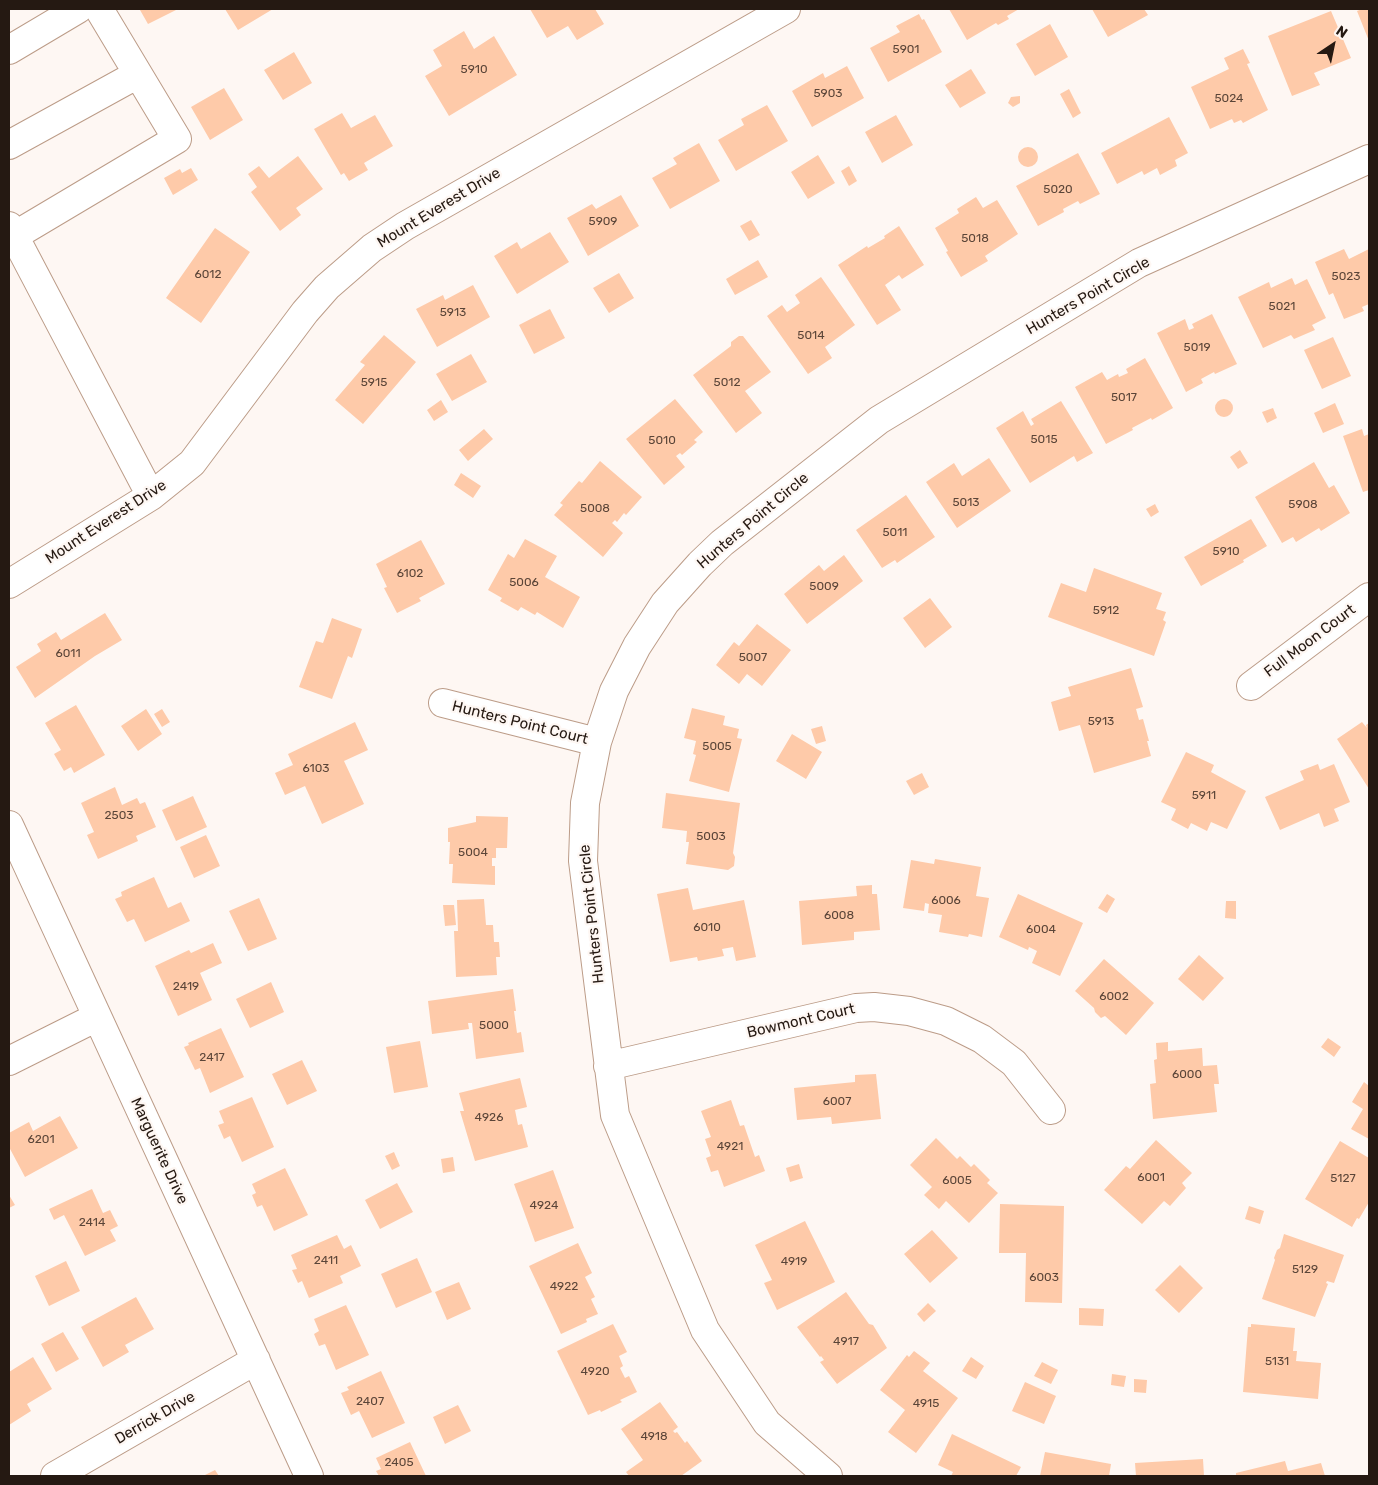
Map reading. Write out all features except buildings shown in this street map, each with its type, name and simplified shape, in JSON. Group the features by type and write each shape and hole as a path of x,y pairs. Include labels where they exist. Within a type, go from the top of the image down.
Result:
{"street":[{"path":"9,50 78,9"},
{"path":"99,9 177,139 11,231 151,496"},
{"name":"Mount Everest Drive","path":"9,584 151,496 192,463 305,312 326,287 372,248 405,226 786,9"},
{"path":"9,145 138,74"},
{"name":"Hunters Point Circle","path":"828,1476 767,1423 705,1330 615,1114 583,861 585,803 597,742 614,691 637,646 665,603 700,564 722,543 878,420 1140,263 1369,159"},
{"name":"Full Moon Court","path":"1251,686 1369,597"},
{"name":"Hunters Point Court","path":"443,703 597,742"},
{"name":"Marguerite Drive","path":"9,825 309,1476"},
{"name":"Bowmont Court","path":"608,1066 856,1008 874,1007 909,1011 946,1021 982,1039 1014,1063 1051,1110"},
{"path":"9,1061 97,1017"},
{"name":"Derrick Drive","path":"55,1476 256,1360"}]}
